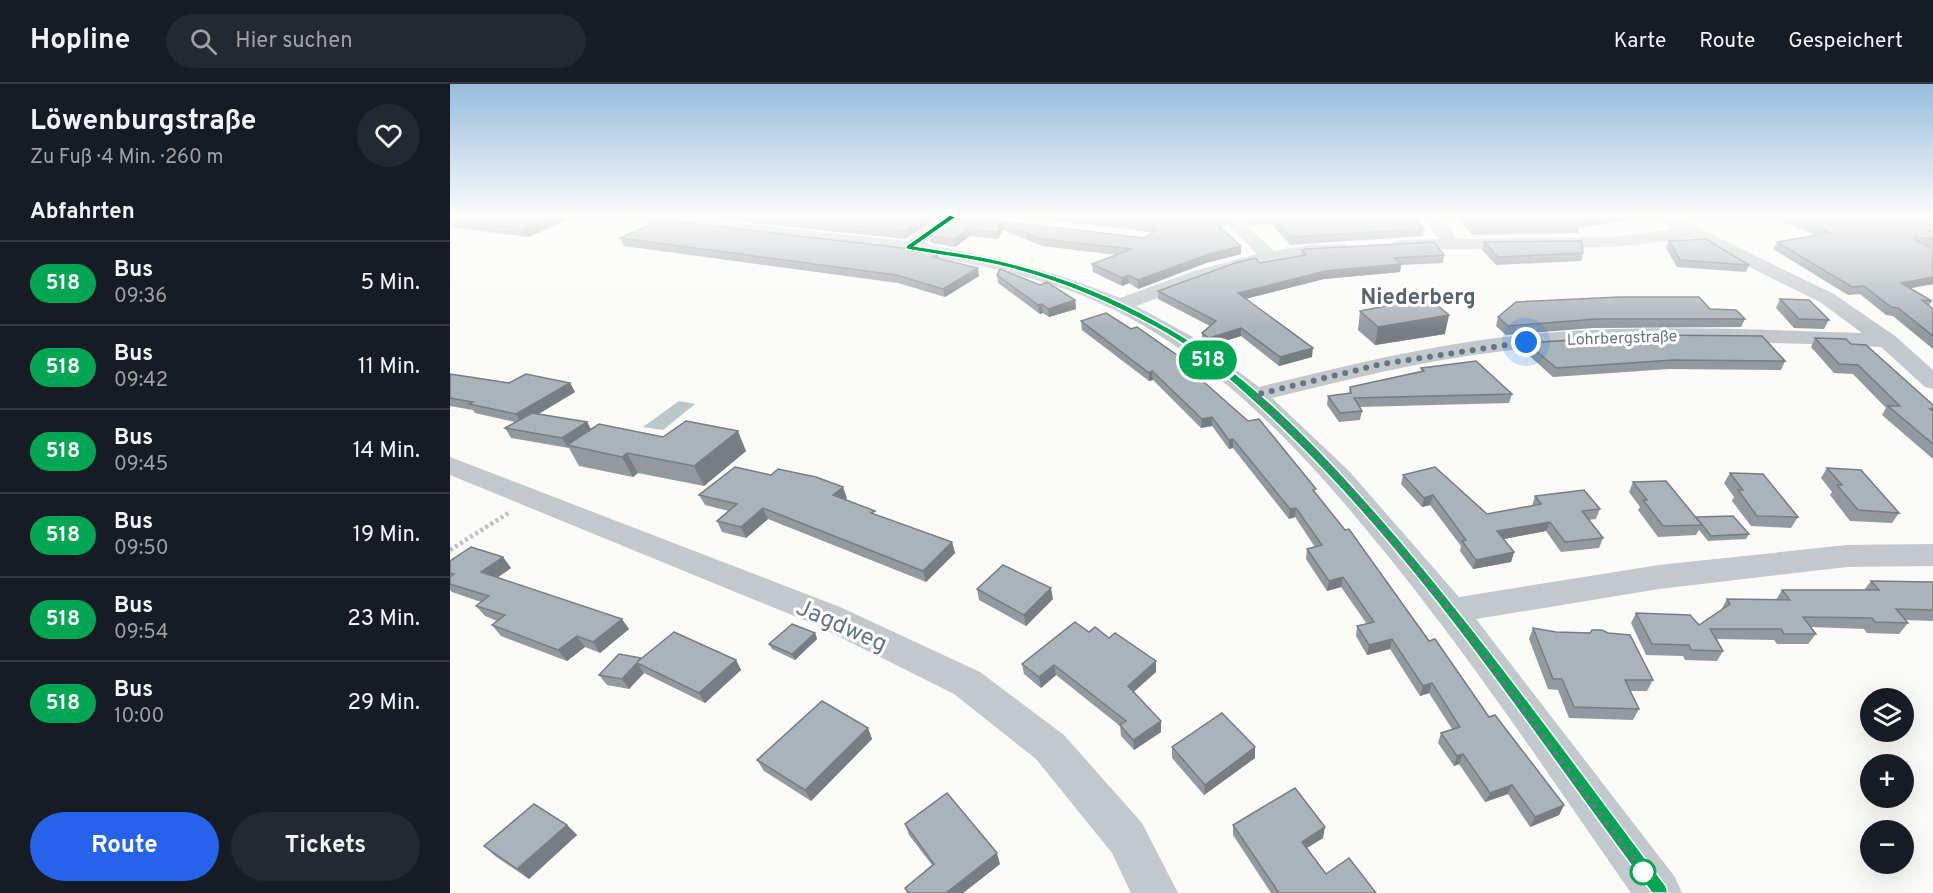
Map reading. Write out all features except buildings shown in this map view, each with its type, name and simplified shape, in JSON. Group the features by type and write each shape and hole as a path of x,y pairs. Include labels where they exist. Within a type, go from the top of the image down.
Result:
{"street":[{"path":"959,255 1028,270 1120,305 1183,341 1255,395 1339,477 1451,611 1659,893"},
{"path":"1120,305 1182,280 1281,255"},
{"path":"1741,255 1827,297 1887,341 1933,382"},
{"name":"Lohrbergstraße","path":"1255,395 1382,364 1505,344 1552,340 1731,335 1887,341"},
{"name":"Jagdweg","path":"450,465 828,616 967,683 1050,747 1127,838 1155,893"},
{"path":"1451,611 1659,577 1847,556 1933,555"}],"path":[{"path":"450,550 533,497"}],"shaded area":[{"path":"679,401 695,404 663,430 643,427"}],"bus line":[{"name":"518","path":"959,255 1037,273 1120,305 1183,341 1255,395 1339,477 1451,611 1659,893"}],"district":[{"name":"Niederberg","path":"1418,296"}],"route":[{"path":"1526,342 1382,364 1255,395 1339,477 1451,611 1643,872"}]}
